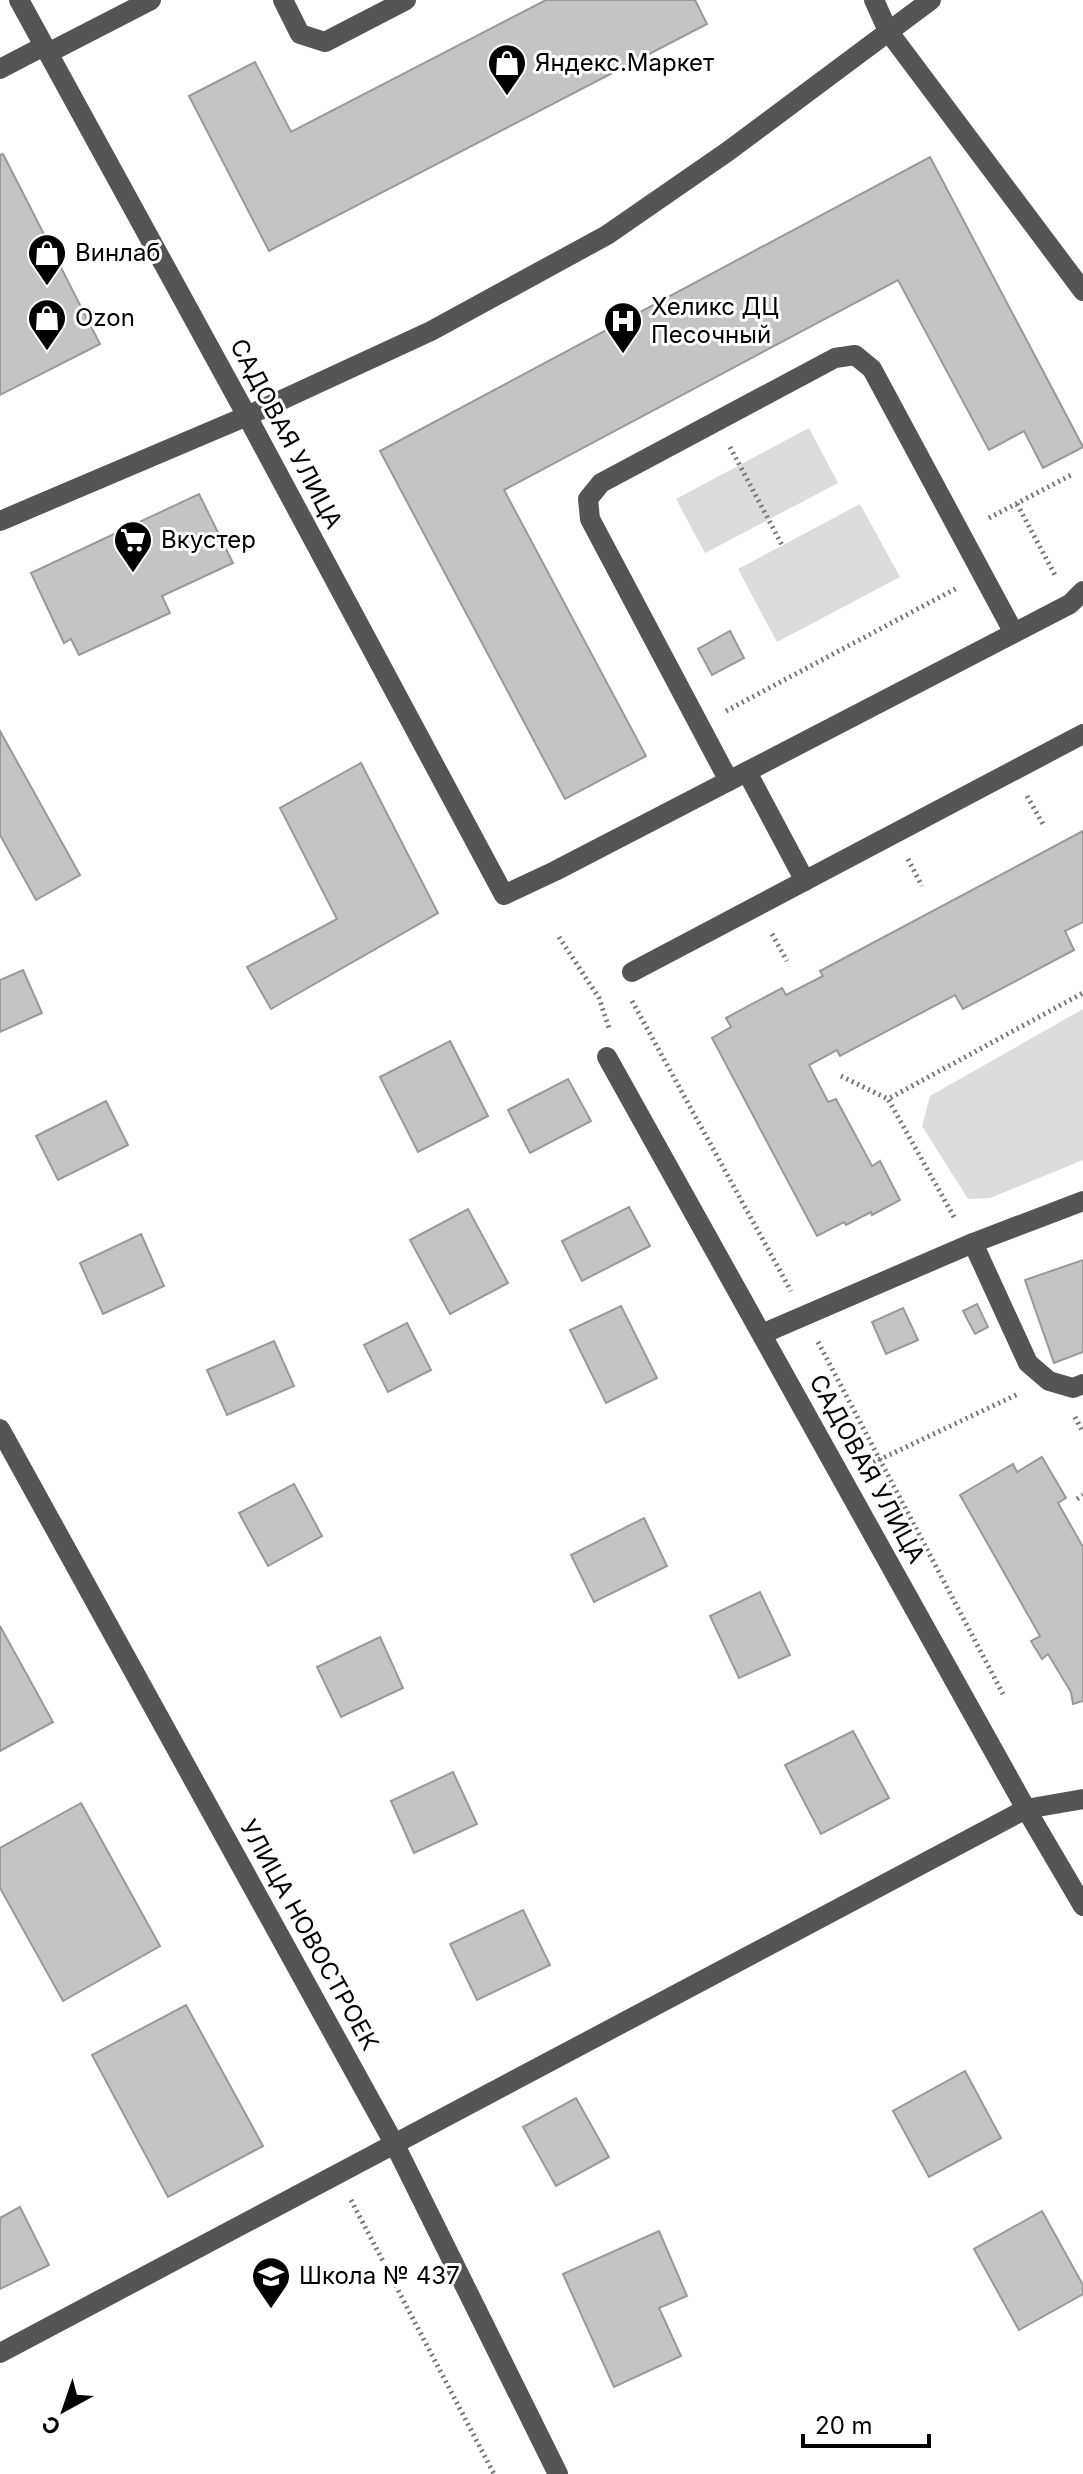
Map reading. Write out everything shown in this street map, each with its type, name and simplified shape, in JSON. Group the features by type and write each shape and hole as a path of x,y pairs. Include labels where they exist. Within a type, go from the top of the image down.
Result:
{"street":[{"name":"САДОВАЯ УЛИЦА","path":"19,0 504,895 738,776"},
{"path":"0,69 151,0"},
{"path":"283,0 300,34 325,42 406,0"},
{"path":"874,0 888,31 1083,291"},
{"path":"0,521 247,416 431,331 607,235 802,98 931,0"},
{"path":"805,881 738,776 700,725 590,519 588,499 601,483 835,358 855,355 872,369 1014,633"},
{"path":"738,776 1076,598"},
{"path":"632,972 1083,734"},
{"name":"САДОВАЯ УЛИЦА","path":"607,1057 1083,1906"},
{"path":"762,1334 973,1243 1083,1201"},
{"path":"973,1243 1028,1363 1049,1381 1073,1388 1083,1384"},
{"name":"УЛИЦА НОВОСТРОЕК","path":"0,1429 395,2145 558,2474"},
{"path":"0,2353 1026,1809 1083,1799"}],"path":[{"path":"716,422 782,545"},
{"path":"960,534 1073,474"},
{"path":"1017,504 1076,598"},
{"path":"700,725 982,575"},
{"path":"1015,804 1042,790"},
{"path":"894,866 921,852"},
{"path":"559,937 599,998 610,1031 607,1057"},
{"path":"888,1099 1083,993"},
{"path":"645,994 631,1001 805,1316 1004,1696"},
{"path":"841,1076 888,1099 956,1222"},
{"path":"842,1477 1025,1391"},
{"path":"1068,1406 1083,1432"},
{"path":"338,2175 494,2474"}],"shaded area":[{"path":"809,428 838,483 705,553 676,499"},
{"path":"860,504 900,577 777,642 738,569"},
{"path":"1083,1009 1083,1160 990,1198 968,1199 922,1126 930,1096"}],"building":[{"path":"546,0 695,0 707,24 269,251 189,96 255,62 291,132"},
{"path":"3,154 100,344 0,395 0,155"},
{"path":"930,157 1083,447 1043,468 1024,431 989,450 898,280 504,490 646,756 565,799 380,451"},
{"path":"199,494 233,563 162,596 170,613 79,655 71,639 64,643 31,573"},
{"path":"730,631 744,658 712,675 698,649"},
{"path":"0,731 80,875 36,900 0,835"},
{"path":"361,763 438,913 271,1009 247,967 337,919 280,808"},
{"path":"1083,831 1083,922 1065,931 1074,950 963,1009 955,995 840,1056 837,1050 809,1065 828,1102 836,1099 872,1166 880,1161 900,1200 872,1215 871,1212 846,1225 844,1222 817,1236 712,1038 731,1027 726,1018 782,988 786,995 823,976 820,971"},
{"path":"23,970 42,1013 0,1032 0,980"},
{"path":"450,1041 488,1116 418,1152 380,1077"},
{"path":"568,1079 591,1121 530,1153 508,1110"},
{"path":"106,1101 128,1145 58,1180 36,1136"},
{"path":"629,1207 650,1246 582,1281 562,1241"},
{"path":"468,1209 508,1283 450,1314 410,1240"},
{"path":"141,1234 164,1286 103,1314 80,1263"},
{"path":"1083,1260 1083,1352 1054,1363 1025,1280"},
{"path":"977,1304 988,1327 975,1334 963,1311"},
{"path":"621,1306 657,1378 606,1403 570,1330"},
{"path":"903,1308 918,1340 886,1354 872,1322"},
{"path":"407,1323 431,1370 388,1392 364,1345"},
{"path":"274,1341 294,1386 227,1415 207,1370"},
{"path":"1042,1457 1066,1498 1058,1503 1083,1547 1083,1701 1073,1704 1071,1692 1048,1654 1042,1659 1031,1641 1040,1636 960,1495 1013,1464 1017,1472"},
{"path":"294,1484 322,1536 268,1566 239,1513"},
{"path":"644,1518 667,1566 594,1602 571,1555"},
{"path":"760,1592 790,1655 739,1678 710,1616"},
{"path":"0,1626 53,1722 0,1751"},
{"path":"380,1637 403,1688 341,1717 317,1667"},
{"path":"853,1731 889,1798 821,1834 785,1765"},
{"path":"453,1772 477,1824 414,1853 391,1801"},
{"path":"81,1803 160,1946 63,2001 0,1888 0,1848"},
{"path":"523,1910 550,1965 477,2000 450,1944"},
{"path":"186,2005 263,2146 168,2197 92,2055"},
{"path":"965,2071 1001,2138 929,2177 893,2111"},
{"path":"576,2098 609,2157 556,2186 523,2127"},
{"path":"20,2207 49,2265 0,2289 0,2218"},
{"path":"1042,2211 1083,2285 1083,2294 1019,2330 974,2249"},
{"path":"659,2231 687,2296 659,2308 681,2356 614,2387 563,2274"}],"place":[{"name":"Яндекс.Маркет","path":"507,97"},
{"name":"Винлаб","path":"47,287"},
{"name":"Ozon","path":"47,352"},
{"name":"Хеликс ДЦ Песочный","path":"623,355"},
{"name":"Вкустер","path":"133,574"},
{"name":"Школа № 437","path":"271,2310"}]}
